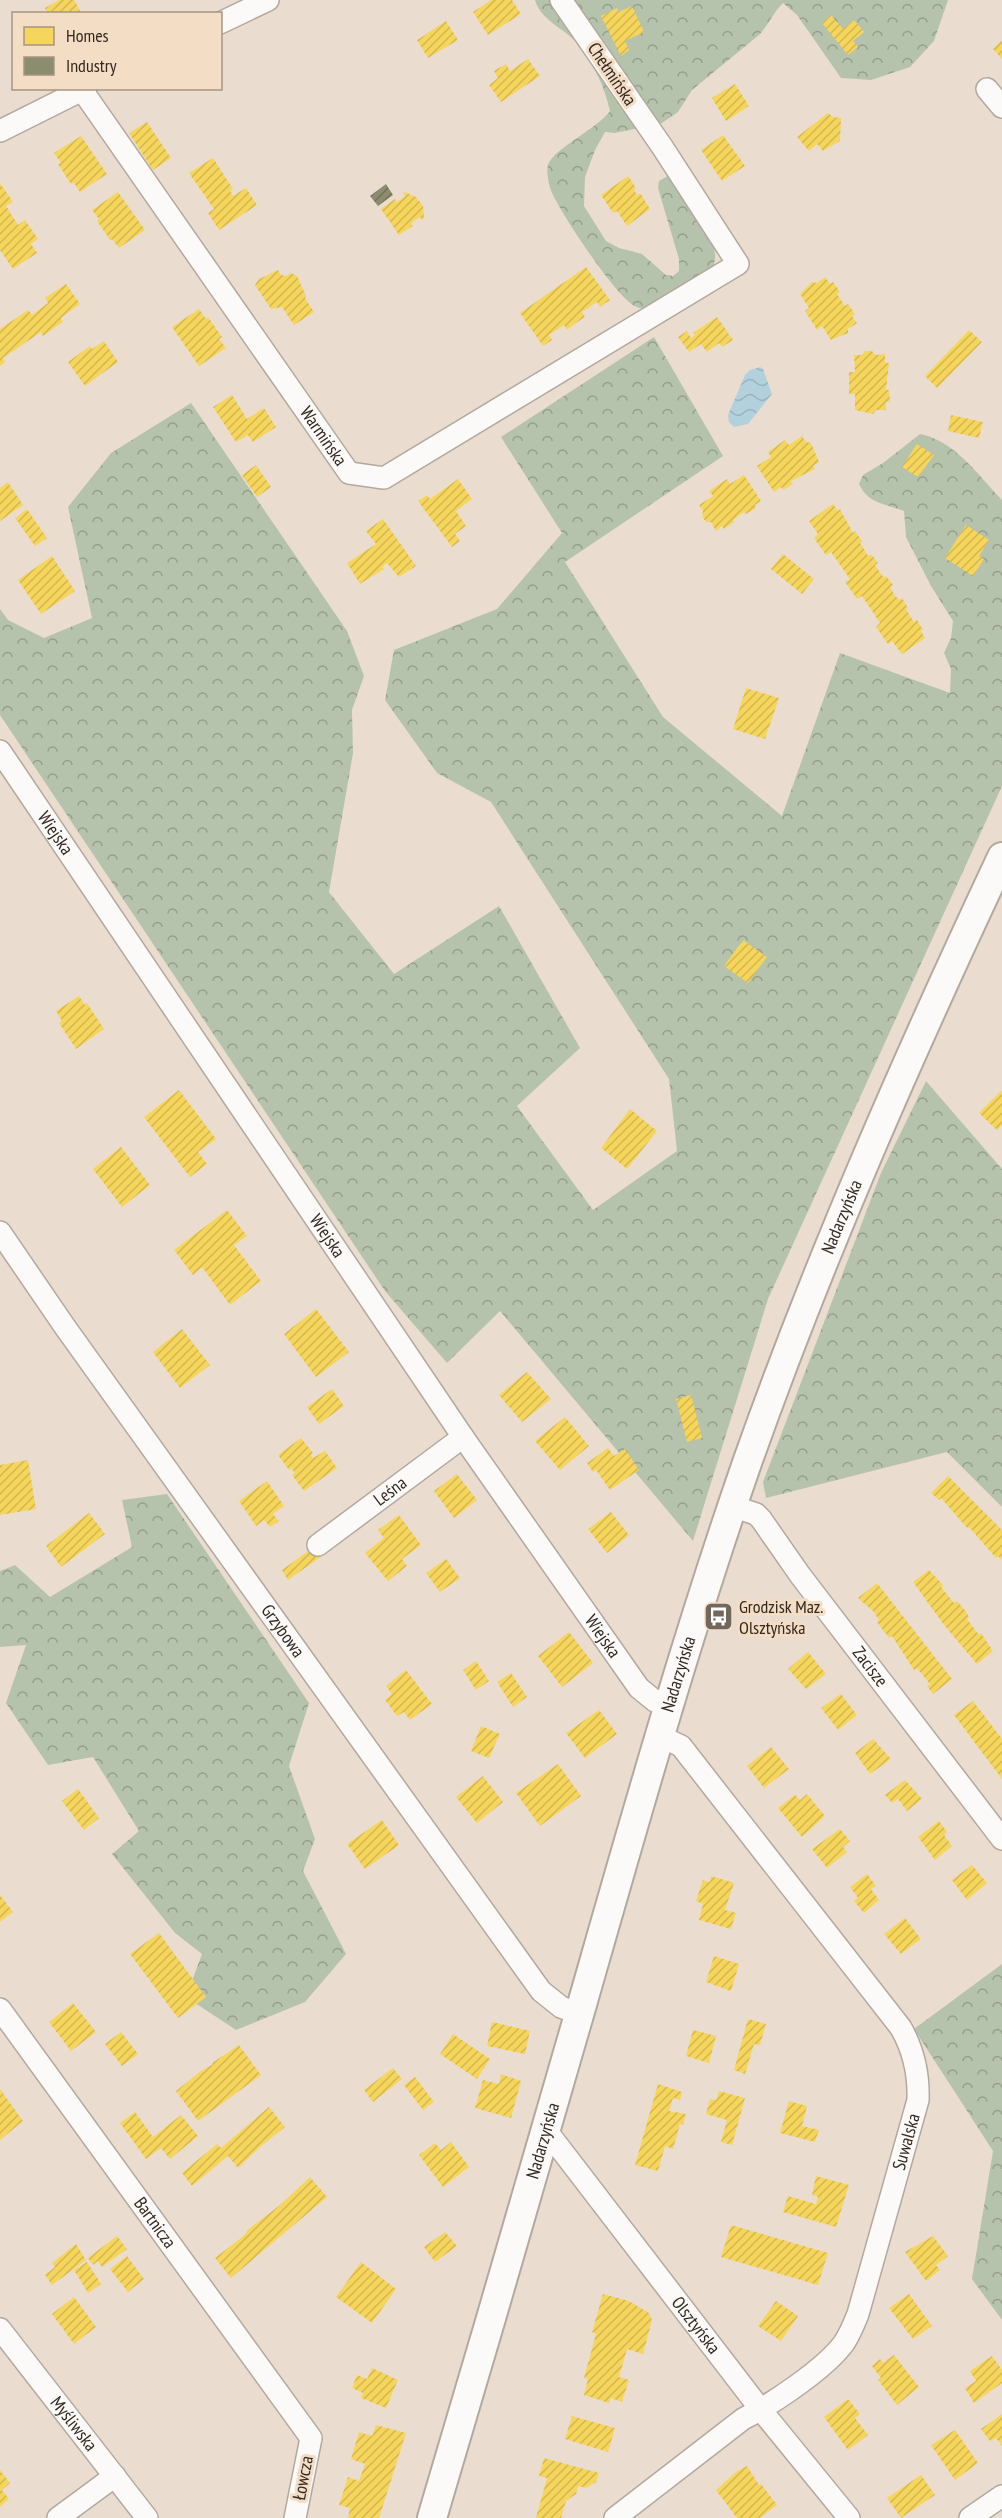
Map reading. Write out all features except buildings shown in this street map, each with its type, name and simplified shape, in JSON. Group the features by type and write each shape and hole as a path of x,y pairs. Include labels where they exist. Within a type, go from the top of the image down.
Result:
{"street":[{"path":"222,22 268,0"},
{"name":"Chełmińska","path":"561,0 663,148 738,264"},
{"path":"987,89 1002,107"},
{"path":"0,131 82,90"},
{"name":"Warmińska","path":"85,90 349,473 384,478 738,264"},
{"name":"Wiejska","path":"0,752 463,1437 639,1688 655,1701 668,1706"},
{"name":"Nadarzyńska","path":"432,2518 668,1706 732,1506 774,1391 861,1169 908,1058 1002,858"},
{"name":"Grzybowa","path":"0,1232 65,1327 541,1991 561,2007 579,2014"},
{"name":"Leśna","path":"318,1545 463,1437"},
{"name":"Zacisze","path":"732,1506 756,1514 761,1519 800,1575 1002,1839"},
{"name":"Suwalska","path":"615,2518 743,2419 761,2410 833,2356 852,2330 918,2100 919,2080 910,2043 901,2028 681,1746 660,1736"},
{"name":"Bartnicza","path":"0,2009 311,2438"},
{"name":"Olsztyńska","path":"546,2130 761,2410 849,2518"},
{"name":"Myśliwska","path":"0,2329 147,2518"},
{"name":"Łowcza","path":"295,2518 311,2438"},
{"path":"58,2518 115,2476"},
{"path":"970,2518 1002,2496"}],"green space":[{"path":"535,0 948,0 934,41 910,67 871,80 841,78 797,15 783,3 759,35 692,90 678,112 662,123 615,133 605,132 595,150 585,177 584,206 606,241 619,248 642,254 666,275 673,276 679,271 679,259 658,188 659,181 671,174 696,207 710,233 714,246 715,258 712,270 650,309 639,308 632,304 610,281 576,234 551,190 547,171 552,159 558,152 596,125 610,111 605,92 588,59 571,37 542,13"},
{"path":"654,337 723,456 565,562 663,717 782,816 840,653 950,693 951,669 944,653 951,638 953,621 931,586 906,537 904,511 867,496 859,484 863,475 883,463 920,434 933,438 955,451 1002,500 1002,786 768,1299 693,1541 500,1311 447,1363 385,1291 0,715 0,609 8,620 44,638 92,618 68,507 111,453 191,403 347,631 364,676 352,710 353,753 329,892 394,974 499,906 580,1048 517,1106 593,1210 677,1151 669,1079 491,802 437,773 385,700 394,650 497,609 562,533 501,437"},
{"path":"926,1081 1002,1169 1002,1507 947,1452 766,1498 763,1482 881,1173"},
{"path":"167,1494 309,1703 289,1766 315,1839 303,1871 346,1954 305,2002 236,2030 186,1997 202,1954 175,1933 112,1854 139,1831 93,1757 48,1765 6,1703 26,1645 0,1647 0,1571 15,1565 50,1597 132,1547 122,1500"},
{"path":"1002,1964 1002,2320 972,2279 993,2151 914,2029"}],"water":[{"path":"760,367 763,369 772,394 748,424 734,427 729,422 728,415 745,375 750,370"}],"place":[{"name":"Grodzisk Maz. Olsztyńska","path":"718,1617"}]}
